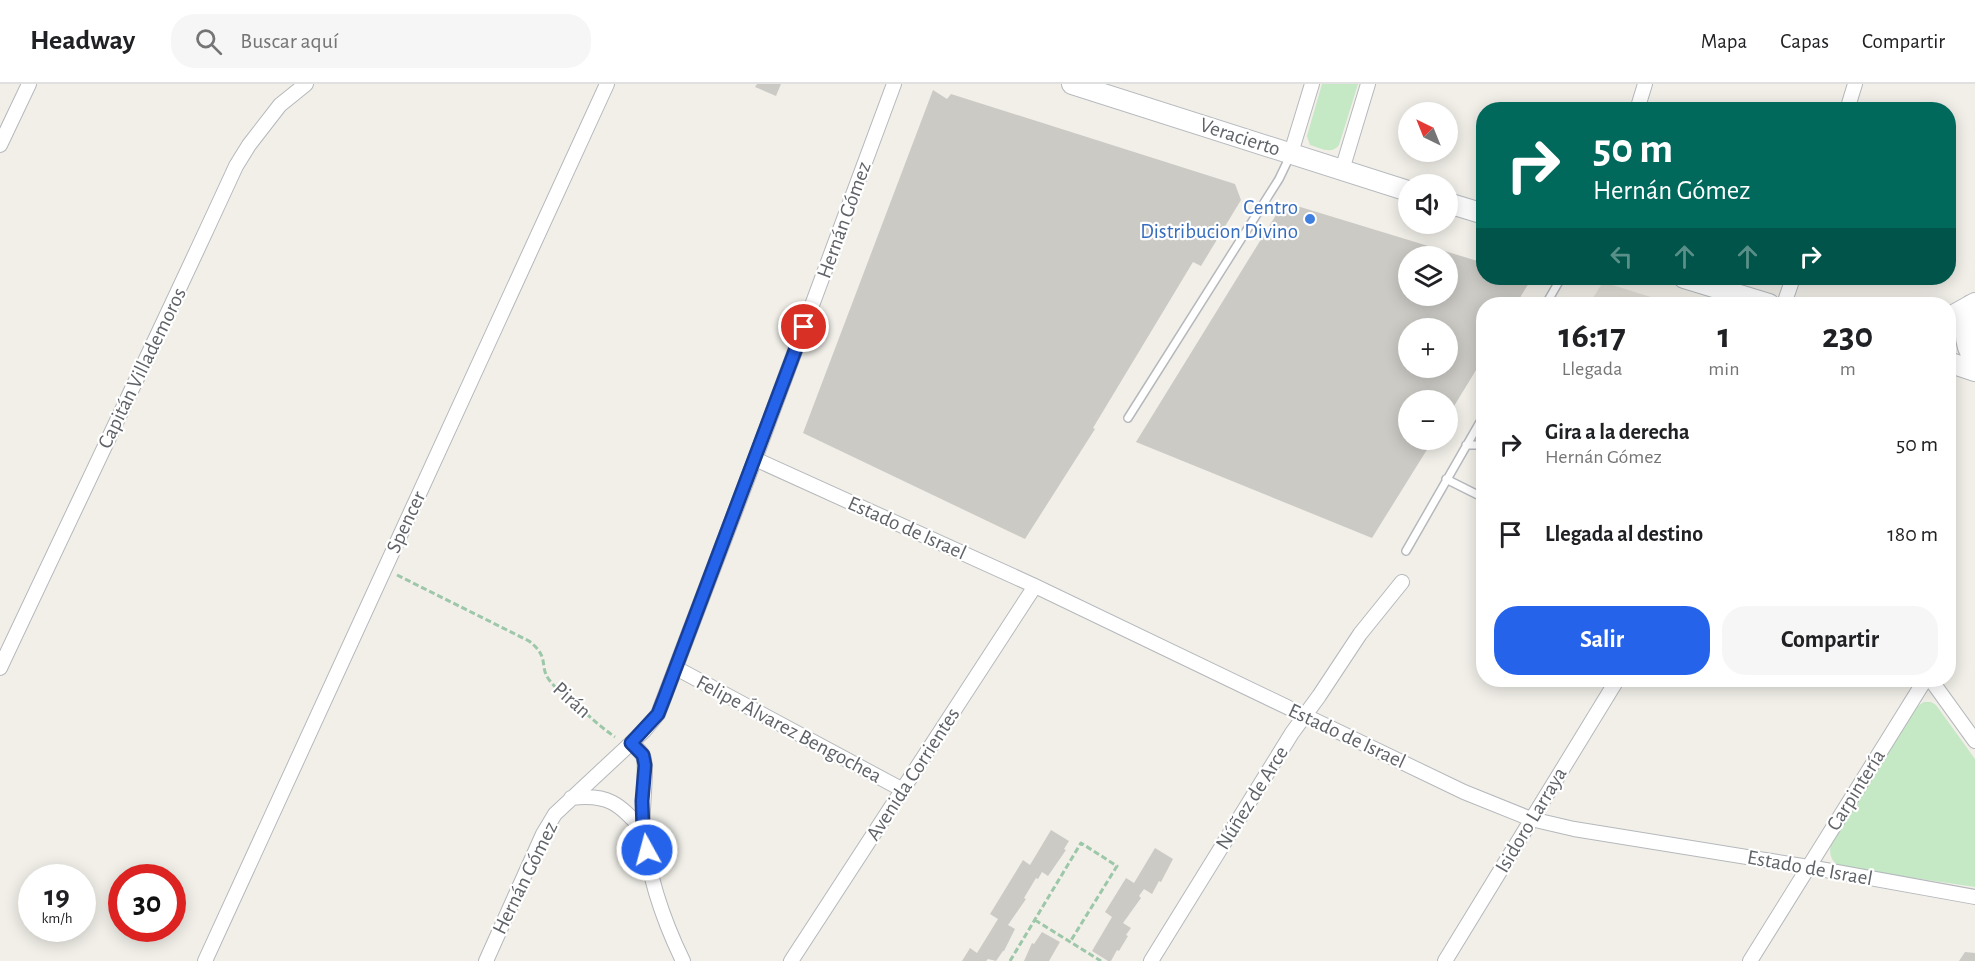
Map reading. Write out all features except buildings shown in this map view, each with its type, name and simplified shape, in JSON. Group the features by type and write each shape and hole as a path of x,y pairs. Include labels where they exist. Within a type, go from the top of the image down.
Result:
{"street":[{"path":"0,145 29,84"},
{"name":"Capitán Villademoros","path":"0,668 236,166 280,105 306,84"},
{"name":"Spencer","path":"205,961 607,84"},
{"name":"Hernán Gómez","path":"486,961 543,834 555,814 631,743 658,714 894,84"},
{"name":"Veracierto","path":"1072,84 1398,187"},
{"path":"1291,153 1312,84"},
{"path":"1342,170 1368,84"},
{"path":"1640,102 1646,84"},
{"path":"1849,102 1855,84"},
{"path":"1458,206 1476,212"},
{"path":"1707,285 1746,297"},
{"path":"1956,314 1973,304"},
{"path":"1973,304 1966,320 1965,331 1966,345 1975,361"},
{"path":"1956,365 1975,371"},
{"name":"Estado de Israel","path":"755,459 1035,586 1464,792 1531,819 1574,829 1809,867 1975,897"},
{"name":"Núñez de Arce","path":"1151,961 1304,716 1360,634 1402,582"},
{"name":"Avenida Corrientes","path":"791,961 1035,586"},
{"name":"Felipe Álvarez Bengochea","path":"676,668 903,790"},
{"name":"Isidoro Larraya","path":"1445,961 1613,687"},
{"name":"Carpintería","path":"1750,961 1921,687"},
{"path":"1937,687 1975,741"},
{"path":"631,743 643,755 645,765 642,801 643,830 654,890 683,961"},
{"name":"Hernán Gómez","path":"571,798 584,796 609,800 621,807 643,830"}],"lane":[{"path":"1128,418 1279,178 1291,153"},
{"path":"1406,551 1476,428"},
{"path":"1466,445 1476,445"},
{"path":"1446,479 1476,494"}],"path":[{"name":"Pirán","path":"384,569 529,641 538,648 544,658 546,676 552,684 588,717 615,736 631,743"},
{"path":"1010,961 1081,843 1117,866 1070,942"},
{"path":"1035,920 1101,961"}],"shaded area":[{"path":"1601,285 1613,285 1651,297 1593,297"}],"green space":[{"path":"1322,84 1358,84 1339,145 1333,150 1310,145 1307,136"},
{"path":"1924,702 1936,705 1975,759 1975,887 1846,868 1836,864 1831,857 1830,848 1833,838 1913,709"}],"place":[{"name":"Centro Distribucion Divino","path":"1310,219"}],"route":[{"path":"647,850 643,830 642,801 645,765 643,755 631,743 658,714 804,327"}]}
